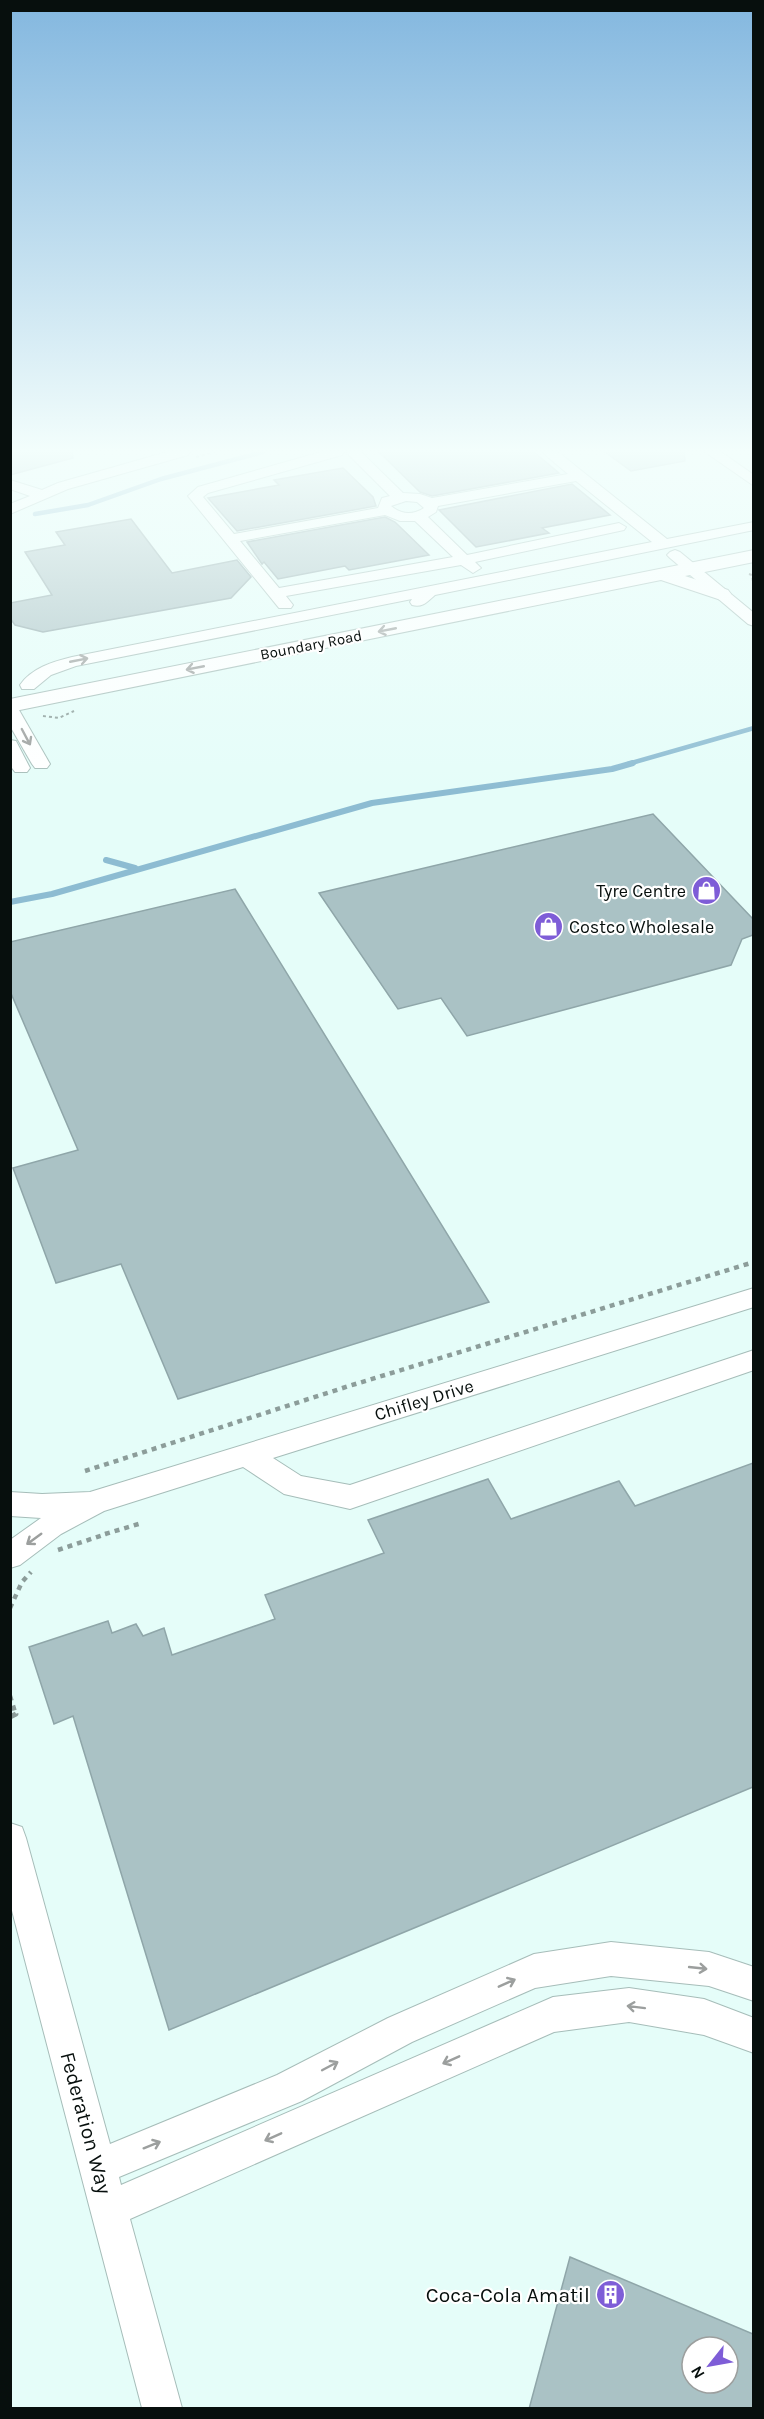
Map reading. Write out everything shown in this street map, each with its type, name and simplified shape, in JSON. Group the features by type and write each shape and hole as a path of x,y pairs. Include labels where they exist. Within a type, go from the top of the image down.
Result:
{"main road":[{"name":"Boundary Road","path":"17,685 410,609 612,565"},
{"name":"Boundary Road","path":"10,708 662,575 683,565"},
{"name":"Boundary Road","path":"701,565 723,578 741,565"},
{"path":"662,575 723,578 753,566"}],"street":[{"path":"252,565 297,618"},
{"path":"275,593 436,565"},
{"path":"469,565 486,581"},
{"path":"17,685 63,664 430,591 575,565"},
{"path":"701,565 723,578 753,621"},
{"path":"523,573 565,577"},
{"path":"410,609 430,591"},
{"path":"10,708 41,764"},
{"path":"11,746 21,768"},
{"name":"Chifley Drive","path":"23,1562 51,1526 95,1502 753,1297"},
{"path":"247,1455 294,1486 350,1497 753,1360"},
{"name":"Chifley Drive","path":"10,1504 42,1506 95,1502"},
{"name":"Federation Way","path":"10,1838 162,2409"},
{"path":"98,2167 289,2088 400,2030 534,1971 611,1959 709,1969 753,1984"},
{"path":"109,2209 553,2015 629,2005 704,2017 753,2036"}],"path":[{"path":"84,1471 349,1386 753,1263"},
{"path":"51,1553 142,1522"},
{"path":"10,1608 22,1582 23,1562"},
{"path":"10,1696 16,1714 10,1717"}],"building":[{"path":"33,565 166,565 172,573 213,565 241,565 251,577 231,598 43,632 15,625 10,618 10,603 52,595"},
{"path":"266,565 376,565 349,570 345,566 278,579"},
{"name":"Costco Wholesale","path":"653,814 753,919 753,935 742,939 731,965 467,1036 441,998 398,1009 319,893"},
{"path":"235,889 489,1302 178,1399 121,1264 56,1283 13,1168 78,1150 10,991 10,942"},
{"path":"753,1463 753,1787 169,2030 73,1716 54,1724 29,1647 108,1621 112,1633 136,1624 143,1636 164,1628 172,1655 275,1619 265,1595 384,1553 368,1520 488,1479 511,1519 619,1481 635,1506"},
{"name":"Coca-Cola Amatil","path":"570,2257 753,2334 753,2409 529,2409"}],"waterway":[{"path":"628,764 754,728"},
{"path":"10,902 52,894 372,803 612,769 633,763"},
{"path":"106,860 135,868"}],"place":[{"name":"Tyre Centre","path":"707,891"},
{"name":"Costco Wholesale","path":"548,927"},
{"name":"Coca-Cola Amatil","path":"611,2295"}]}
